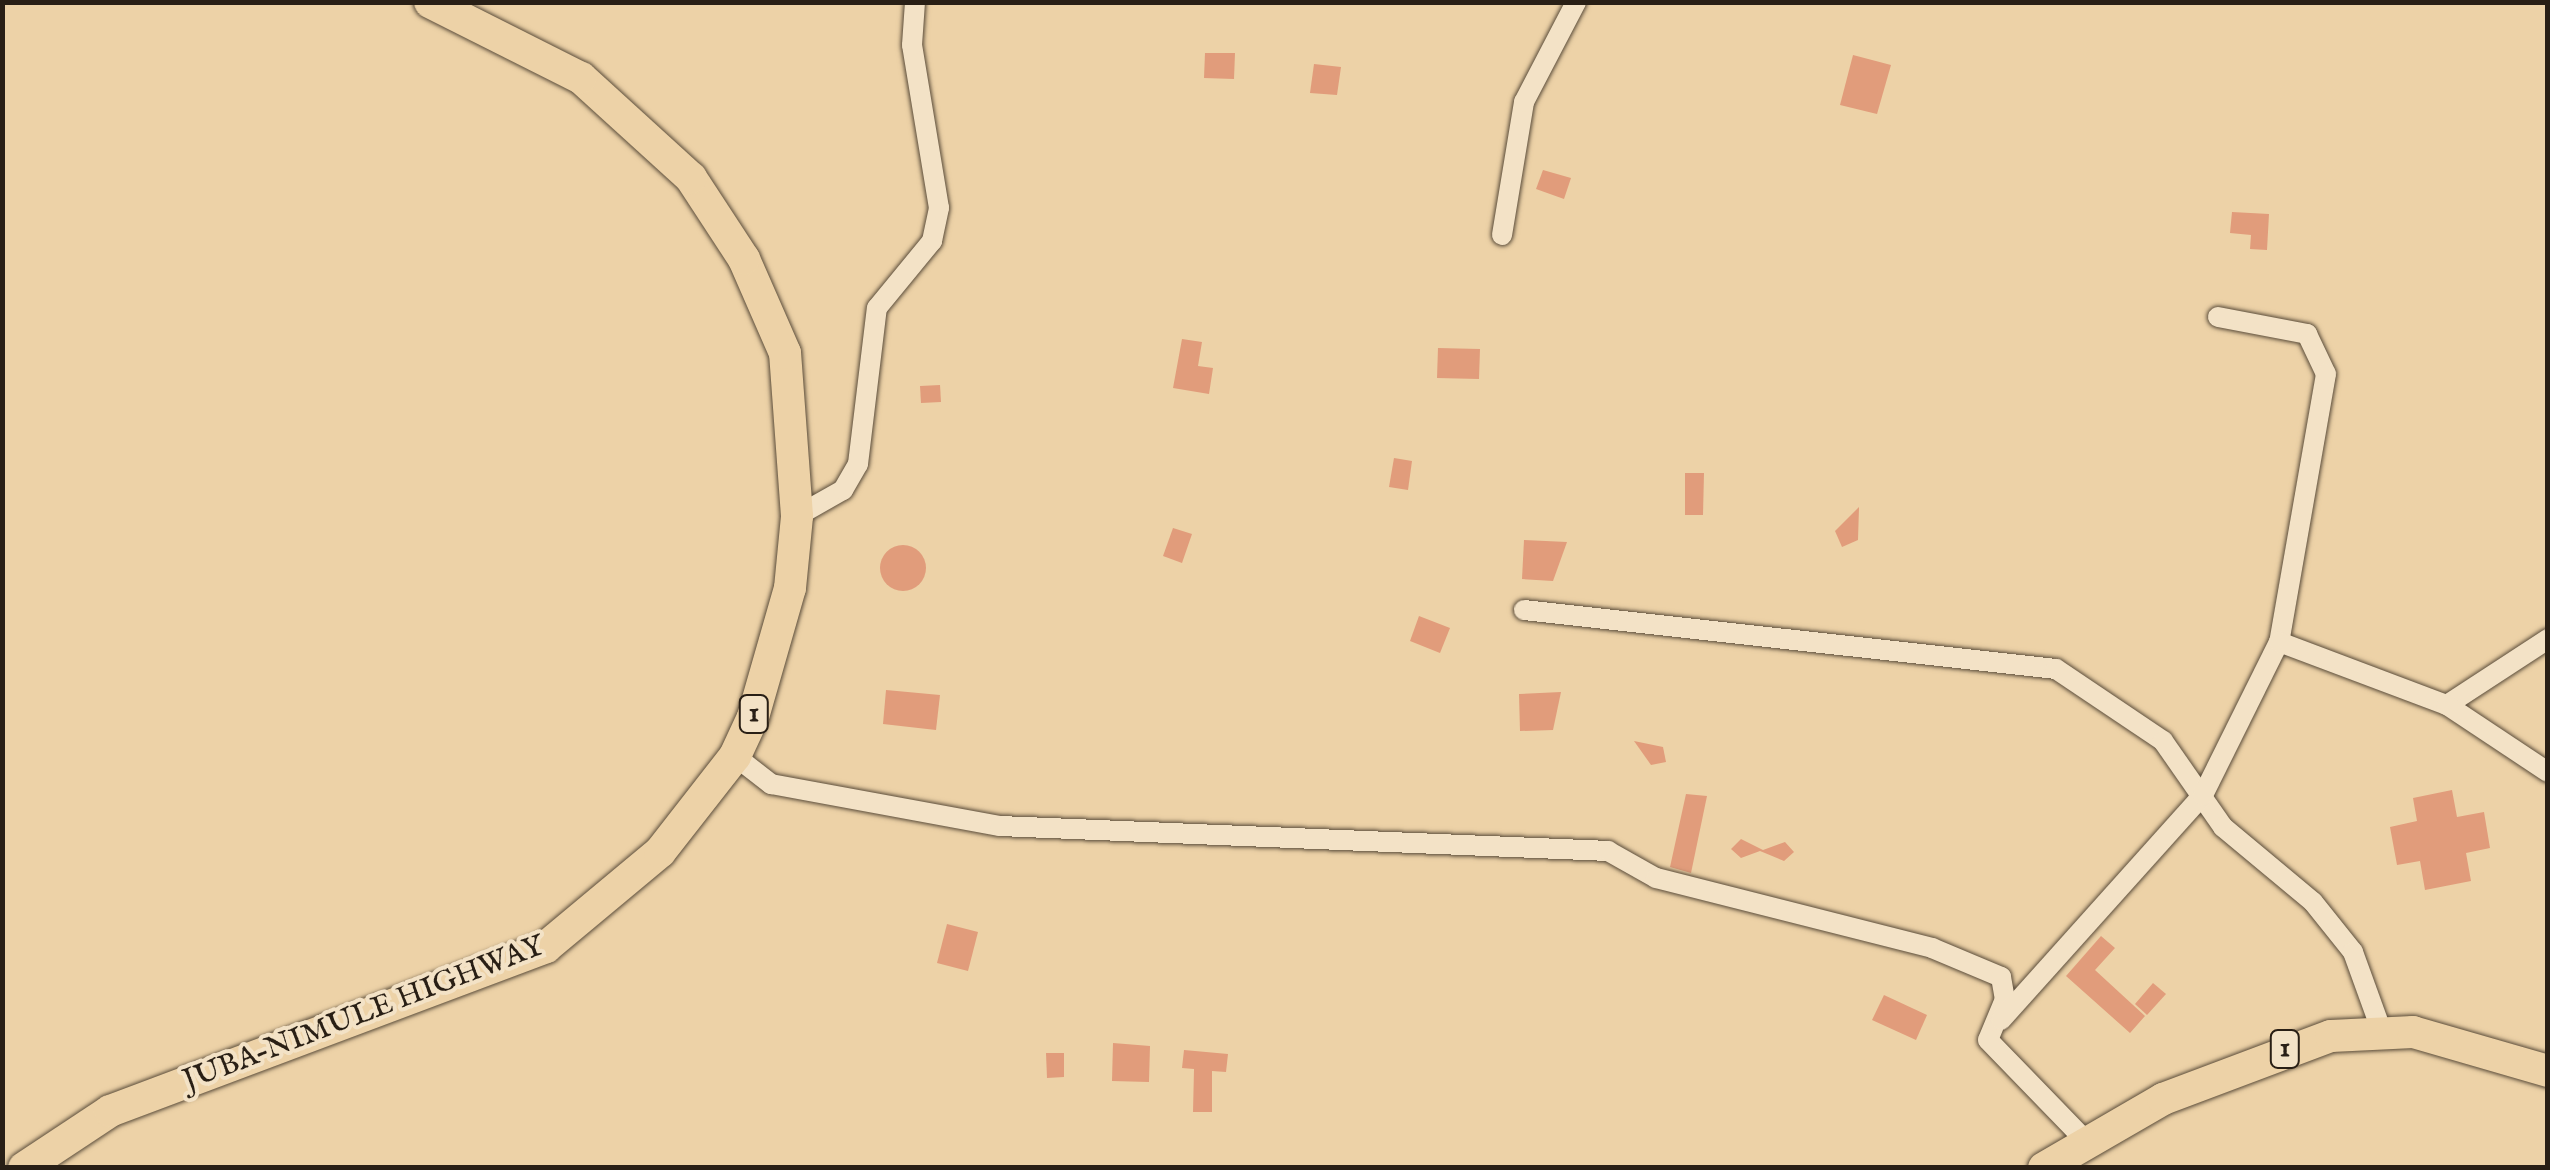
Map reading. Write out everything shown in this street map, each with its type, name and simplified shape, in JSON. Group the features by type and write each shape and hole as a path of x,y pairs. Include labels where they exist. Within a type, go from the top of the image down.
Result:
{"main road":[{"name":"JUBA–NIMULE HIGHWAY","path":"24,1168 110,1111 546,947 616,897 735,756 790,588 797,516 785,353 744,259 691,178 582,78 430,2"},
{"name":"1","path":"2044,1168 2086,1141 2240,1064 2331,1036 2413,1032 2548,1071"}],"street":[{"path":"797,516 844,490 858,464 877,308 932,241 939,208 912,45 915,2"},
{"path":"1502,235 1524,102 1576,2"},
{"path":"2086,1141 1988,1040 2203,795 2280,642 2326,374 2307,334 2218,317"},
{"path":"1524,610 2056,668 2162,740 2203,795 2352,952 2382,1032"},
{"path":"2448,705 2548,639"},
{"path":"2280,642 2448,705 2548,772"},
{"path":"735,756 771,784 1000,826 1608,851 1656,878 1968,958 2002,977 2000,1022"}],"building":[{"path":"1205,53 1235,53 1234,79 1204,78"},
{"path":"1853,55 1891,65 1877,114 1840,105"},
{"path":"1314,64 1341,67 1337,95 1310,93"},
{"path":"1543,170 1571,178 1564,199 1536,189"},
{"path":"2232,212 2269,214 2267,250 2250,249 2251,235 2230,233"},
{"path":"1182,339 1202,342 1198,366 1213,368 1209,394 1173,388"},
{"path":"1438,348 1480,349 1479,379 1437,378"},
{"path":"940,385 941,402 921,403 920,386"},
{"path":"1394,458 1412,461 1408,490 1389,487"},
{"path":"1685,473 1704,473 1703,515 1685,515"},
{"path":"1859,507 1858,540 1842,547 1835,531"},
{"path":"1173,528 1192,534 1182,563 1163,556"},
{"path":"1524,540 1567,542 1553,581 1522,579"},
{"path":"903,545 919,552 926,568 919,584 903,591 887,584 880,568 887,552"},
{"path":"1419,616 1450,628 1440,653 1410,641"},
{"path":"886,690 940,695 936,730 883,724"},
{"path":"1561,692 1553,730 1520,731 1519,694"},
{"path":"1634,741 1663,747 1666,762 1651,765"},
{"path":"2452,790 2457,817 2484,812 2490,848 2466,853 2471,881 2425,890 2420,861 2397,865 2390,827 2417,821 2413,798"},
{"path":"1686,794 1707,796 1691,873 1670,867"},
{"path":"1741,839 1763,850 1785,842 1794,852 1784,861 1760,851 1741,858 1731,849"},
{"path":"947,924 978,932 968,971 937,963"},
{"path":"2101,936 2115,948 2095,970 2145,1016 2130,1033 2066,976"},
{"path":"2153,983 2166,994 2147,1015 2135,1004"},
{"path":"1884,995 1927,1015 1916,1040 1872,1020"},
{"path":"1113,1043 1150,1046 1149,1082 1112,1081"},
{"path":"1184,1050 1228,1054 1226,1072 1212,1071 1212,1112 1193,1112 1194,1069 1182,1068"},
{"path":"1046,1053 1064,1053 1064,1077 1047,1078"}]}
